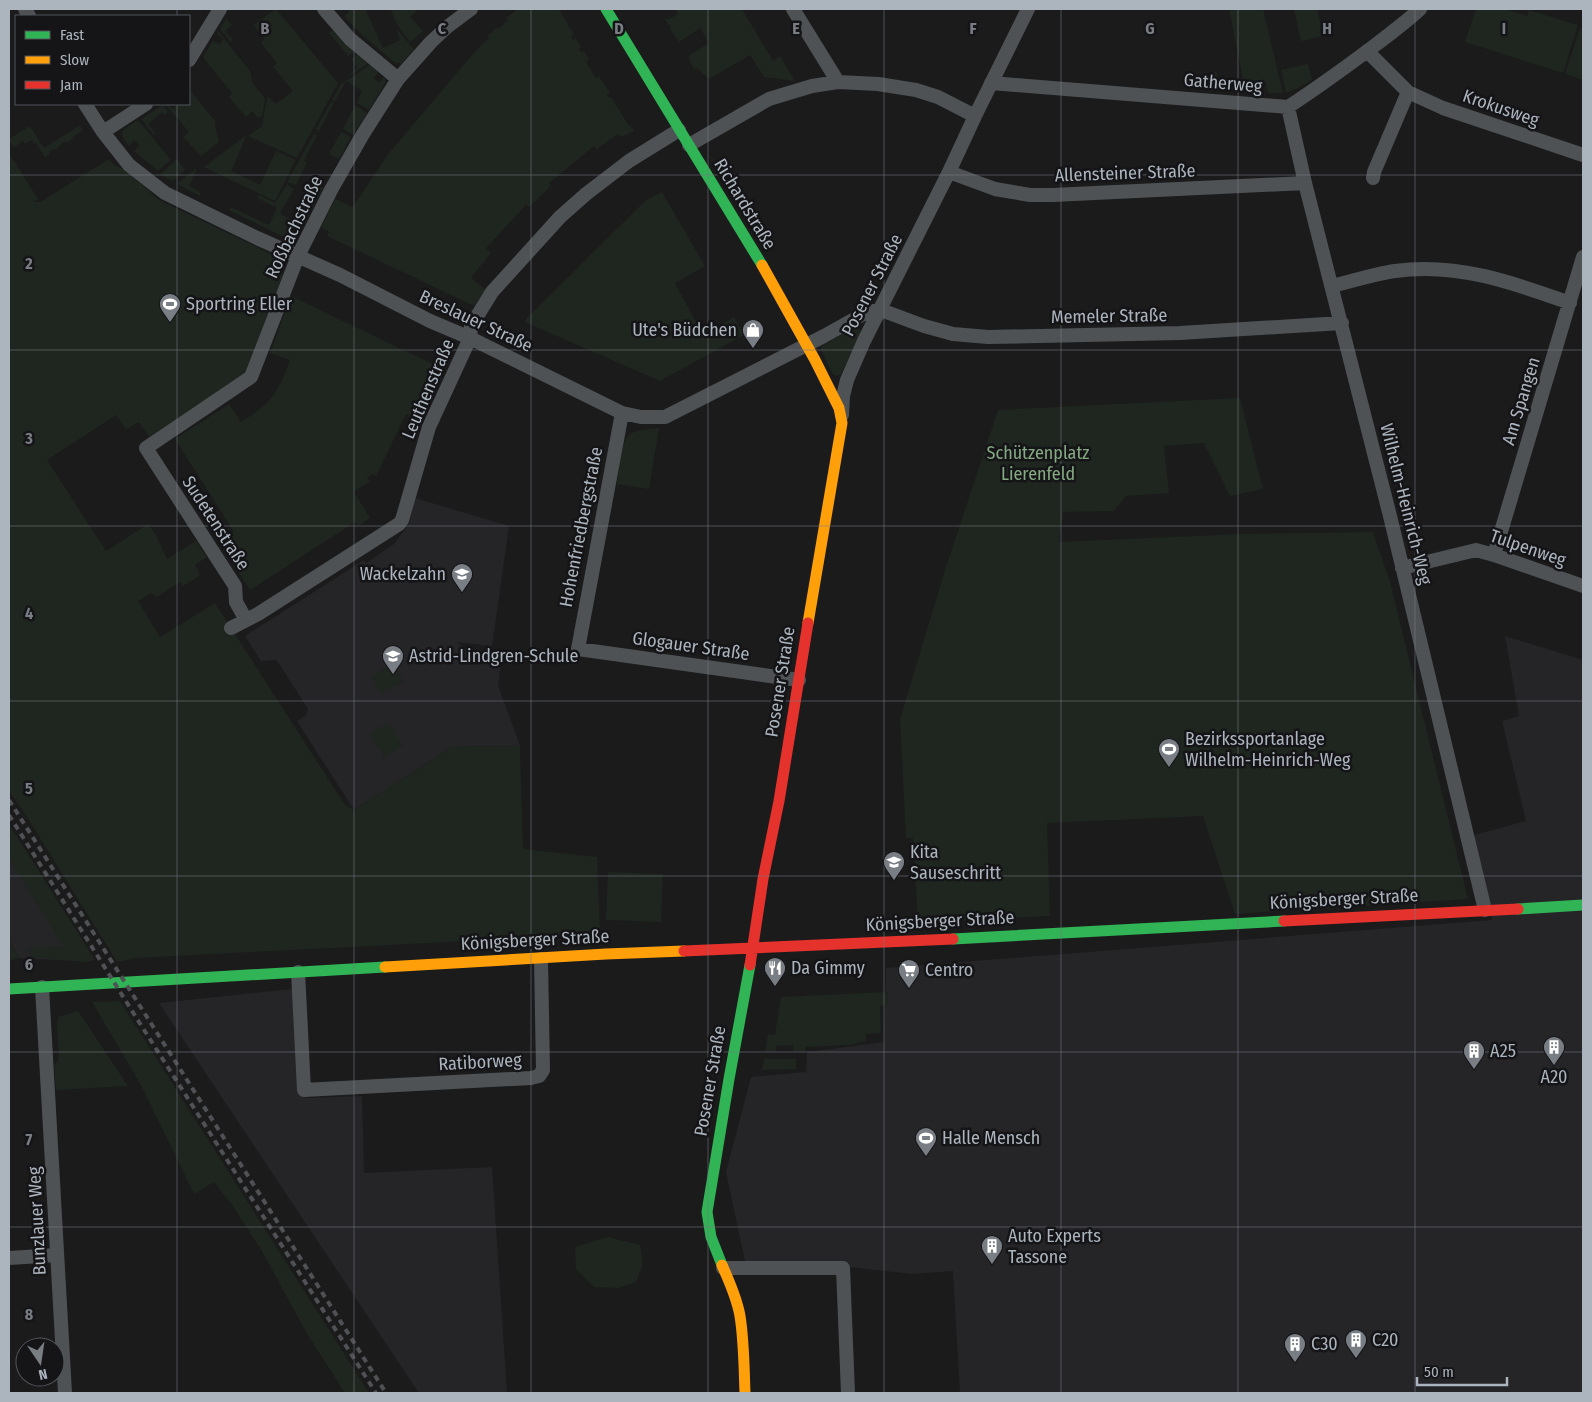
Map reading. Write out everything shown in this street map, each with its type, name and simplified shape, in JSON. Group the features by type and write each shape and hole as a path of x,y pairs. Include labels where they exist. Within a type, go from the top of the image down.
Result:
{"main road":[{"name":"Richardstraße","path":"606,9 775,287 807,344 838,408 842,423"},
{"name":"Posener Straße","path":"745,1393 740,1315 736,1300 710,1237 707,1212 842,423"},
{"name":"Königsberger Straße","path":"9,989 689,950 752,949 1583,905"}],"street":[{"path":"190,58 220,9"},
{"path":"324,9 350,39 398,79"},
{"name":"Roßbachstraße","path":"146,448 251,377 298,256 331,190 358,142 398,79 431,42 471,9"},
{"path":"793,9 838,82"},
{"name":"Posener Straße","path":"842,423 843,396 847,380 1028,9"},
{"path":"1288,107 1321,86 1420,9"},
{"name":"Krokusweg","path":"1367,51 1408,92 1443,108 1583,156"},
{"path":"689,146 769,99 812,86 838,82 878,84 916,90 938,97 975,116"},
{"name":"Gatherweg","path":"991,83 1288,107"},
{"path":"1373,178 1408,92"},
{"name":"Breslauer Straße","path":"86,105 103,132 129,165 165,193 430,321 470,338 622,413 640,417 665,417 723,389 867,312 881,310"},
{"path":"103,132 144,105"},
{"name":"Wilhelm-Heinrich-Weg","path":"1288,107 1305,183 1342,323 1485,910"},
{"name":"Leuthenstraße","path":"231,628 399,524 402,520 429,427 470,338 471,326 492,292 560,217 586,194 629,161 679,130"},
{"name":"Allensteiner Straße","path":"949,172 995,189 1030,195 1305,183"},
{"name":"Am Spangen","path":"1494,555 1583,257"},
{"path":"1332,286 1396,271 1461,271 1520,285 1570,303"},
{"name":"Memeler Straße","path":"881,310 924,326 947,332 988,337 1180,333 1342,323"},
{"name":"Hohenfriedbergstraße","path":"578,649 622,413"},
{"name":"Sudetenstraße","path":"146,448 235,586 236,602 246,620"},
{"name":"Tulpenweg","path":"1402,568 1476,550 1583,586"},
{"name":"Glogauer Straße","path":"578,649 799,680"},
{"name":"Ratiborweg","path":"298,972 304,1090 531,1078 539,1076 543,1070 541,959"},
{"name":"Bunzlauer Weg","path":"42,987 65,1393"},
{"path":"9,1258 57,1256"},
{"path":"723,1268 843,1268 848,1393"}],"shaded area":[{"name":"Astrid-Lindgren-Schule","path":"415,498 509,526 492,646 457,642 464,648 502,653 498,685 520,746 452,747 354,810 297,721 306,715 308,709 276,660 261,661 245,636 364,560 366,563 394,544 409,524"},
{"path":"1505,636 1583,660 1583,1393 960,1393 953,1271 912,1274 841,1266 746,1266 726,1172 751,1077 806,1072 807,1052 884,1042 886,968 1492,920 1471,836 1526,821 1502,721 1519,716"},
{"path":"9,858 74,961 19,958 9,940"},
{"path":"302,988 305,1098 362,1096 364,1173 492,1167 507,1393 419,1393 159,1003"}],"green space":[{"path":"276,9 338,83 297,158 248,136 262,126 267,98 269,97 276,104 293,91 273,67 277,63 261,43 265,39 253,25"},
{"path":"347,9 365,9 383,48 400,40 396,28 414,49 402,63 395,63 359,32 344,16 349,12"},
{"path":"390,9 419,9 410,17 423,31 410,42 398,26"},
{"path":"518,9 559,9 574,35 571,37 573,40 576,38 581,47 579,49 581,52 584,51 589,59 586,62 596,78 599,76 610,93 607,95 609,98 611,97 634,131 621,137 618,134 597,149 594,146 549,183 551,186 529,207 526,205 486,248 491,253 471,278 486,290 474,306 327,236 329,231 321,228 335,199 353,207 389,153 478,48 489,38 488,36"},
{"path":"675,9 742,9 773,61 780,56 795,81 764,77 750,55 709,79 697,68 694,70 688,56 709,43 700,28 679,42 665,19 678,14"},
{"path":"1229,9 1263,9 1283,93 1268,93 1266,83 1242,81 1245,92 1216,89 1212,72 1216,71 1220,83 1243,78"},
{"path":"1294,9 1317,9 1323,36 1301,41"},
{"path":"1476,9 1505,9 1527,16 1529,10 1578,25 1563,73 1465,42"},
{"path":"226,19 232,25 225,31 233,40 231,42 220,29"},
{"path":"1580,28 1583,29 1583,80 1565,74"},
{"path":"332,30 354,52 348,56 329,33"},
{"path":"218,31 250,71 253,84 265,98 262,118 261,116 258,118 252,111 246,117 229,97 232,93 204,59 204,55 213,41 220,44 223,39 217,34"},
{"path":"357,54 368,64 342,80 357,68 351,59"},
{"path":"1308,64 1312,80 1286,93 1281,70"},
{"path":"370,65 378,72 374,78 379,83 384,77 386,82 369,110 357,103 362,91 346,81 335,101 332,100 341,84"},
{"path":"191,91 215,121 219,142 201,156 183,137 189,132 166,105 169,105 172,109 178,105 190,105"},
{"path":"331,102 334,103 319,131 316,129"},
{"path":"163,105 168,112 165,115 162,112 148,124 156,134 154,135 141,119"},
{"path":"355,105 367,113 353,135 343,129"},
{"path":"138,120 171,160 158,171 134,151 139,145 134,140 129,146 123,137 123,131"},
{"path":"80,125 83,130 67,143 65,141 55,150 49,152 50,154 45,157 32,140 25,144 23,141 13,148 9,139 30,126 44,148"},
{"path":"341,132 351,137 339,159 329,154"},
{"path":"314,134 317,135 304,160 307,162 296,185 287,182"},
{"path":"245,136 231,171 260,185 276,151 296,160 275,201 204,167"},
{"path":"9,153 38,199 33,202 40,202 109,159 114,165 126,170 159,200 275,256 283,273 247,373 149,437 139,422 126,429 116,415 47,460 106,551 148,524 156,535 167,559 196,541 207,557 195,565 199,576 183,586 180,582 157,597 151,593 138,601 160,637 215,603 345,805 354,810 452,747 520,746 523,849 597,857 600,934 136,958 117,962 9,791"},
{"path":"177,159 185,170 172,181 160,174"},
{"path":"197,169 189,186 201,192 200,196 177,184"},
{"path":"287,184 294,189 280,213 296,223 304,211 310,214 302,230 295,228 292,233 298,237 296,241 292,241 229,210 231,207 269,225 277,208 257,198 259,195 275,203"},
{"path":"317,186 323,188 311,211 305,208"},
{"path":"662,192 705,266 675,283 703,335 734,317 744,335 660,381 525,322 646,200"},
{"path":"291,296 445,370 423,421 406,414 376,476 372,474 367,478 370,481 354,492 370,518 358,526 355,522 250,590 219,542 234,532 175,439 229,404 241,422 260,409 273,396 282,381 290,360 270,353"},
{"path":"855,326 858,327 861,334 841,374 836,376 833,374 821,351 821,347"},
{"name":"Bezirkssportanlage Wilhelm-Heinrich-Weg","path":"1240,398 1263,489 1230,496 1204,443 1164,446 1169,493 1126,496 1114,511 1063,512 1059,542 1240,534 1373,532 1390,582 1468,899 1235,914 1203,816 1047,823 1050,916 918,922 913,838 906,838 900,719 945,570 998,410"},
{"path":"659,428 649,489 617,484 621,456 628,436 638,431"},
{"path":"393,663 404,682 381,692 371,677"},
{"path":"388,723 403,746 384,757 370,734"},
{"path":"9,824 95,960 87,962 32,957 27,949 63,946 9,858"},
{"path":"608,872 663,874 661,922 606,920"},
{"path":"9,940 19,958 9,961"},
{"path":"888,992 888,1005 880,1006 881,1033 866,1034 866,1041 850,1045 806,1047 805,1052 793,1051 793,1045 776,1046 776,1051 765,1052 768,1034 775,1035 781,997"},
{"path":"120,1001 369,1393 345,1393 306,1332 262,1251 232,1205 214,1182 194,1194 141,1085 92,1002"},
{"path":"78,1011 128,1086 56,1090 54,1065 59,1059 58,1017"},
{"path":"764,1059 796,1059 796,1069 762,1070"},
{"path":"608,1237 640,1245 643,1264 636,1282 618,1288 594,1287 576,1269 575,1247"}],"railway":[{"path":"9,800 386,1393"},
{"path":"9,815 376,1393"}],"traffic: fast":[{"path":"606,9 762,265"},
{"path":"1518,909 1583,905"},
{"path":"953,939 1284,921"},
{"path":"722,1265 711,1237 707,1212 750,965"},
{"path":"9,989 385,967"}],"traffic: slow":[{"path":"762,265 815,360 839,408 842,423 808,623"},
{"path":"385,967 684,951"},
{"path":"722,1265 739,1309 745,1393"}],"traffic: jam":[{"path":"750,965 763,879 779,801 808,623"},
{"path":"1284,921 1518,909"},
{"path":"684,951 953,939"}],"place":[{"name":"Sportring Eller","path":"170,323"},
{"name":"Ute's Büdchen","path":"753,349"},
{"name":"Wackelzahn","path":"462,593"},
{"name":"Astrid-Lindgren-Schule","path":"393,675"},
{"name":"Bezirkssportanlage Wilhelm-Heinrich-Weg","path":"1169,768"},
{"name":"Kita Sauseschritt","path":"894,881"},
{"name":"Da Gimmy","path":"775,987"},
{"name":"Centro","path":"909,989"},
{"name":"A20","path":"1554,1066"},
{"name":"A25","path":"1474,1070"},
{"name":"Halle Mensch","path":"926,1157"},
{"name":"Auto Experts Tassone","path":"992,1265"},
{"name":"C20","path":"1356,1359"},
{"name":"C30","path":"1295,1363"}],"park label":[{"name":"Schützenplatz Lierenfeld","path":"1038,463"}]}
